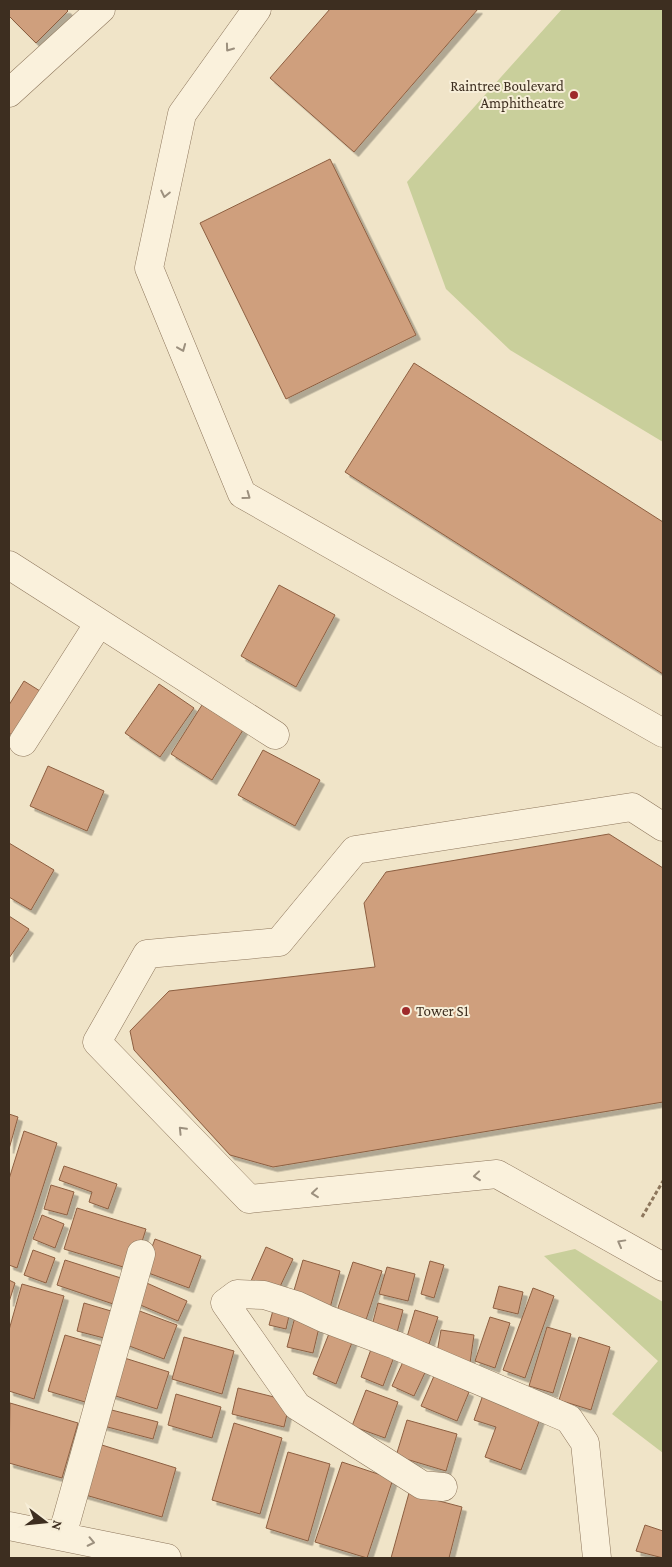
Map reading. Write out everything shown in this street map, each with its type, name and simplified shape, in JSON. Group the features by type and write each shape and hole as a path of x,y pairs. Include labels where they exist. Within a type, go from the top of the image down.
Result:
{"street":[{"path":"9,93 102,9"},
{"path":"257,9 182,114 149,268 242,494 663,733"},
{"path":"9,565 275,735"},
{"path":"24,742 99,623"},
{"path":"663,827 632,807 355,850 279,942 147,954 97,1042 249,1199 497,1174 663,1267"},
{"path":"62,1536 141,1254"},
{"path":"443,1487 422,1485 297,1406 225,1303 237,1294 264,1295 288,1303 395,1345 569,1419 585,1444 597,1558"},
{"path":"9,1526 167,1558"}],"path":[{"path":"625,1246 663,1181"}],"green space":[{"name":"Raintree Boulevard Amphitheatre","path":"562,9 663,9 663,442 510,350 446,289 407,182"},
{"path":"575,1249 663,1302 663,1453 612,1414 658,1361 544,1256"}],"building":[{"path":"9,9 66,9 68,11 36,43 9,16"},
{"path":"330,9 478,9 354,152 270,78"},
{"path":"330,159 416,335 286,399 200,223"},
{"path":"414,363 663,522 663,674 345,472"},
{"path":"279,585 335,615 296,687 241,656"},
{"path":"24,681 40,691 12,735 9,733 9,705"},
{"path":"159,684 194,708 160,757 125,733"},
{"path":"202,705 243,730 212,780 171,754"},
{"path":"263,750 320,780 295,826 238,795"},
{"path":"48,766 104,791 87,831 30,806"},
{"name":"Tower S1","path":"609,834 663,868 663,1102 273,1167 230,1155 134,1050 130,1031 169,991 375,967 364,903 386,872"},
{"path":"9,843 54,870 31,910 9,897"},
{"path":"9,916 29,929 9,958"},
{"path":"9,1114 18,1117 9,1149"},
{"path":"24,1131 57,1143 17,1268 9,1265 9,1179"},
{"path":"64,1166 117,1184 108,1209 89,1202 92,1192 59,1180"},
{"path":"51,1185 74,1192 67,1215 44,1209"},
{"path":"77,1208 146,1229 133,1270 64,1249"},
{"path":"42,1215 64,1224 55,1248 33,1239"},
{"path":"155,1239 201,1256 189,1288 143,1271"},
{"path":"266,1247 293,1259 277,1293 251,1281"},
{"path":"33,1250 55,1258 46,1283 24,1275"},
{"path":"65,1260 127,1280 119,1306 57,1285"},
{"path":"303,1260 340,1271 330,1308 292,1297"},
{"path":"430,1261 444,1265 434,1298 421,1294"},
{"path":"353,1262 382,1271 364,1326 335,1317"},
{"path":"387,1267 415,1274 408,1301 379,1294"},
{"path":"9,1280 15,1283 9,1302"},
{"path":"140,1280 187,1301 178,1321 131,1301"},
{"path":"22,1284 64,1296 34,1399 9,1391 9,1330"},
{"path":"499,1286 523,1292 518,1314 493,1308"},
{"path":"533,1288 554,1296 525,1378 503,1370"},
{"path":"84,1303 111,1311 104,1338 77,1331"},
{"path":"275,1303 291,1307 286,1329 269,1325"},
{"path":"378,1303 403,1310 395,1340 370,1333"},
{"path":"129,1307 177,1325 164,1359 116,1341"},
{"path":"415,1310 438,1317 429,1344 407,1337"},
{"path":"296,1313 321,1319 313,1353 287,1347"},
{"path":"490,1317 510,1323 495,1368 475,1361"},
{"path":"547,1327 571,1334 553,1393 529,1386"},
{"path":"441,1330 474,1335 470,1363 436,1358"},
{"path":"330,1331 353,1340 336,1384 313,1374"},
{"path":"65,1335 102,1346 85,1402 48,1391"},
{"path":"184,1337 234,1351 222,1394 172,1379"},
{"path":"579,1337 610,1347 591,1410 559,1400"},
{"path":"374,1341 397,1349 383,1386 361,1377"},
{"path":"407,1353 429,1364 414,1396 392,1386"},
{"path":"115,1355 169,1372 157,1409 103,1392"},
{"path":"434,1376 469,1392 457,1421 421,1406"},
{"path":"238,1388 290,1401 284,1427 232,1414"},
{"path":"366,1390 398,1402 385,1438 352,1426"},
{"path":"176,1394 221,1407 212,1438 168,1425"},
{"path":"483,1395 541,1416 521,1470 485,1457 496,1427 474,1420"},
{"path":"10,1403 78,1423 62,1478 9,1463"},
{"path":"104,1408 158,1422 153,1439 100,1425"},
{"path":"407,1420 457,1434 446,1471 396,1456"},
{"path":"234,1423 282,1438 260,1514 212,1500"},
{"path":"89,1441 176,1468 162,1517 75,1492"},
{"path":"288,1452 330,1464 308,1541 266,1528"},
{"path":"342,1462 393,1479 367,1558 315,1542"},
{"path":"409,1493 462,1507 449,1558 391,1558"},
{"path":"645,1525 663,1531 663,1558 636,1551"}],"place":[{"name":"Raintree Boulevard Amphitheatre","path":"574,95"},
{"name":"Tower S1","path":"406,1011"}]}
